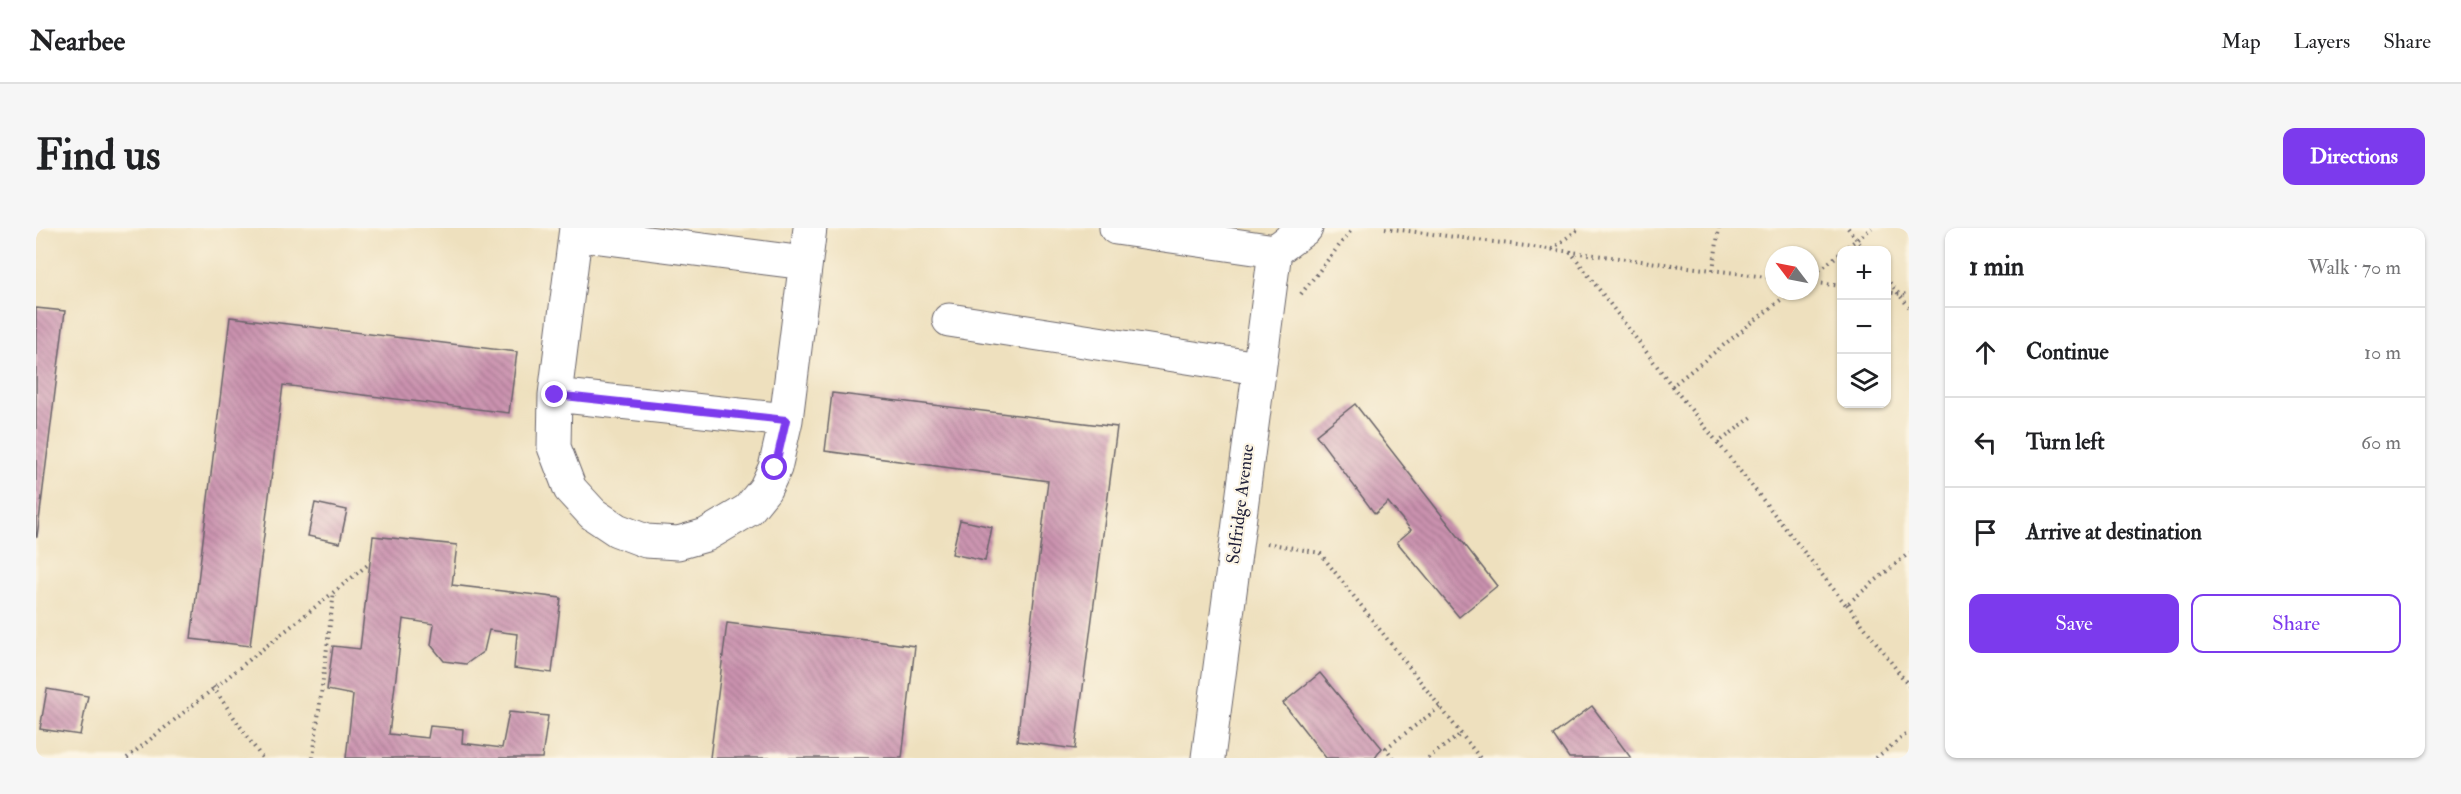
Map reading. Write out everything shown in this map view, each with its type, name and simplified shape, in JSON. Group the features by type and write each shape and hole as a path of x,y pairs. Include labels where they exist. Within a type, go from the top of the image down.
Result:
{"street":[{"path":"805,263 576,231 555,395 554,447 570,489 593,514 617,530 646,541 678,543 706,535 748,510 765,489 775,468 786,420 810,228"},
{"path":"1116,228 1275,251 1306,228"},
{"name":"Selfridge Avenue","path":"1208,758 1275,251"},
{"path":"949,320 1258,368"},
{"path":"555,395 786,420"}],"path":[{"path":"1385,228 1765,277"},
{"path":"1552,249 1580,228"},
{"path":"1713,270 1719,228"},
{"path":"1848,228 1862,246"},
{"path":"1849,246 1872,228"},
{"path":"1569,251 1672,386 1847,604 1909,686"},
{"path":"1819,270 1837,256"},
{"path":"1819,283 1837,285"},
{"path":"1891,283 1909,307"},
{"path":"1891,292 1909,295"},
{"path":"1672,386 1781,300"},
{"path":"1718,443 1752,417"},
{"path":"1258,541 1320,553 1480,758"},
{"path":"1847,604 1909,553"},
{"path":"127,758 370,563"},
{"path":"313,758 334,592"},
{"path":"213,687 262,758"},
{"path":"1393,758 1386,748 1440,707"},
{"path":"1876,758 1909,732"},
{"path":"1428,758 1461,734"}],"building":[{"path":"36,308 65,311 37,537 36,537"},
{"path":"230,317 517,352 509,413 283,385 250,646 191,639"},
{"path":"832,393 1117,427 1075,749 1017,741 1048,481 825,451"},
{"path":"1355,404 1497,586 1459,617 1397,542 1411,530 1388,502 1375,514 1316,435"},
{"path":"315,503 347,510 340,543 308,536"},
{"path":"960,520 992,527 985,561 952,554"},
{"path":"373,536 457,545 452,585 561,598 552,673 514,668 517,634 489,630 484,651 466,664 444,661 431,645 434,624 403,619 389,734 428,738 430,726 463,729 462,743 502,748 509,712 548,716 542,758 346,758 353,695 327,690 333,646 360,649"},
{"path":"727,623 915,646 902,758 710,758"},
{"path":"1320,673 1382,748 1375,758 1326,758 1283,703"},
{"path":"47,689 88,696 80,735 40,729"},
{"path":"1592,706 1631,758 1569,758 1553,735"}],"route":[{"path":"555,395 786,420 775,468"}]}
